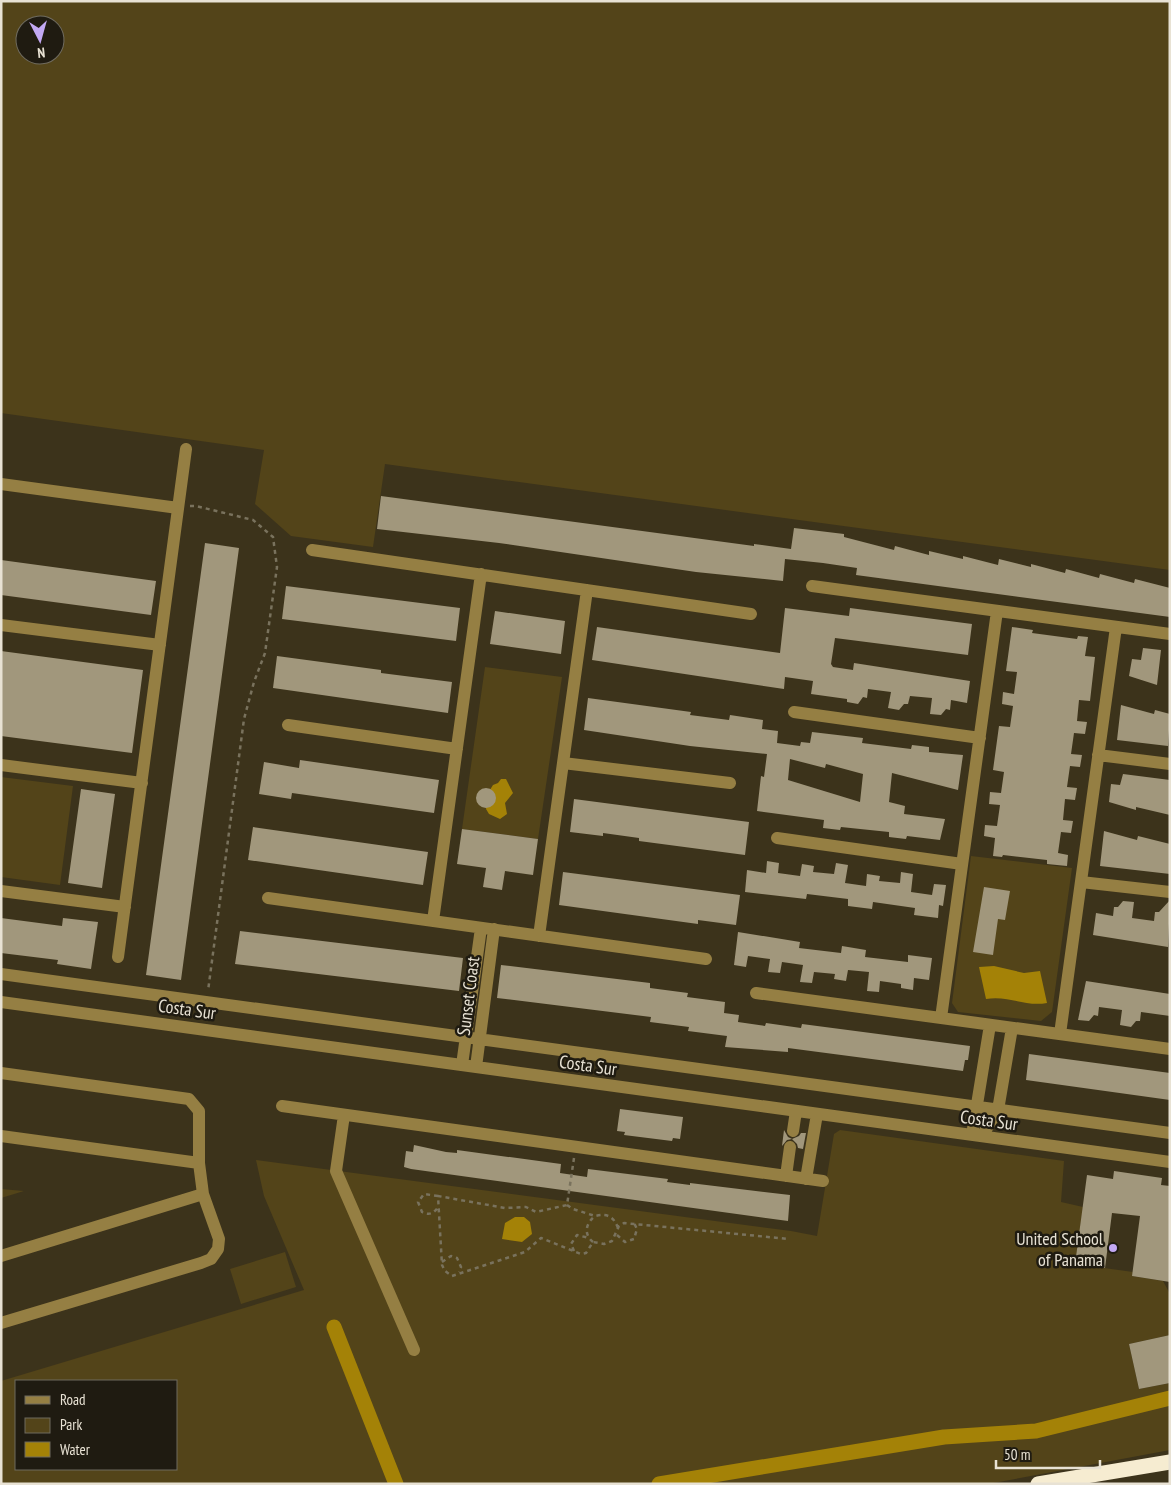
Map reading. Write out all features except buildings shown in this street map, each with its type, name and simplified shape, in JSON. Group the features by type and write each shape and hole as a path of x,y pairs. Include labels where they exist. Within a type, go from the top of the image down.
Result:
{"highway":[{"path":"1038,1484 1170,1462"}],"street":[{"path":"118,957 186,449"},
{"path":"1,484 178,508"},
{"path":"312,550 752,614"},
{"path":"433,921 481,574"},
{"path":"812,586 1170,634"},
{"path":"539,936 587,590"},
{"path":"941,1018 997,611"},
{"path":"1,625 160,645"},
{"path":"1060,1034 1116,627"},
{"path":"794,712 980,738"},
{"path":"288,725 457,749"},
{"path":"1098,755 1170,764"},
{"path":"563,763 730,783"},
{"path":"1,765 142,783"},
{"path":"777,838 962,864"},
{"path":"1081,882 1170,892"},
{"path":"1,891 125,906"},
{"path":"268,898 706,958"},
{"name":"Sunset Coast","path":"462,1065 480,928"},
{"name":"Sunset Coast","path":"476,1067 494,929"},
{"name":"Costa Sur","path":"1,974 1170,1133"},
{"path":"756,994 1170,1049"},
{"name":"Costa Sur","path":"1,1002 1170,1162"},
{"path":"977,1136 978,1107 990,1025"},
{"path":"977,1136 998,1110 1012,1028"},
{"path":"1,1073 189,1099 199,1111 199,1163 203,1194 219,1239 218,1249 211,1258 1,1323"},
{"path":"282,1106 823,1181"},
{"path":"792,1131 796,1111"},
{"path":"806,1179 817,1114"},
{"path":"344,1115 336,1171 414,1350"},
{"path":"1,1136 199,1163"},
{"path":"786,1176 790,1147"},
{"path":"1,1256 203,1194"}],"path":[{"path":"178,508 196,506 253,520 273,537 277,567 265,654 244,719 207,1002"},
{"path":"568,1205 575,1147"},
{"path":"439,1206 432,1213 427,1214 422,1212 418,1202 424,1194 505,1208 526,1207 536,1212 568,1205 595,1216 607,1215 612,1218 618,1228"},
{"path":"438,1196 442,1262 445,1271 452,1276 525,1252 541,1238 575,1251 586,1252 593,1242"},
{"path":"589,1238 587,1226 595,1216"},
{"path":"575,1251 571,1244 577,1235 589,1238 593,1242 604,1244 612,1242 618,1228 624,1222 789,1239"},
{"path":"616,1234 618,1238 625,1242 634,1239 636,1229 634,1223"},
{"path":"442,1262 451,1256 457,1258 461,1267 459,1273"}],"green space":[{"path":"1,1 1170,1 1170,570 385,464 373,547 291,536 255,504 264,450 1,413"},
{"path":"485,667 562,677 538,839 462,829"},
{"path":"1,777 73,786 60,885 1,877"},
{"path":"971,856 1072,868 1052,1012 1041,1021 958,1012 952,1003"},
{"path":"840,1130 1064,1161 1061,1202 1083,1207 1075,1264 1133,1272 1132,1276 1163,1281 1170,1294 1170,1335 1129,1344 1139,1389 1170,1383 1170,1450 988,1484 1,1484 1,1381 304,1290 264,1196 256,1160 817,1236 834,1134"},
{"path":"1,1189 24,1191 1,1198"},
{"path":"285,1252 296,1287 241,1304 230,1269"}],"water":[{"path":"501,779 506,779 513,793 505,803 507,814 500,819 489,814 486,809 488,793 493,785"},
{"path":"994,966 1024,973 1040,971 1047,1003 1031,1004 1002,998 986,999 979,967"},
{"path":"515,1217 524,1217 530,1222 532,1234 522,1242 502,1239 505,1223"}],"waterway":[{"path":"334,1327 396,1484"},
{"path":"659,1484 944,1437 1036,1431 1170,1398"}],"place":[{"name":"United School of Panama","path":"1113,1248"}]}
